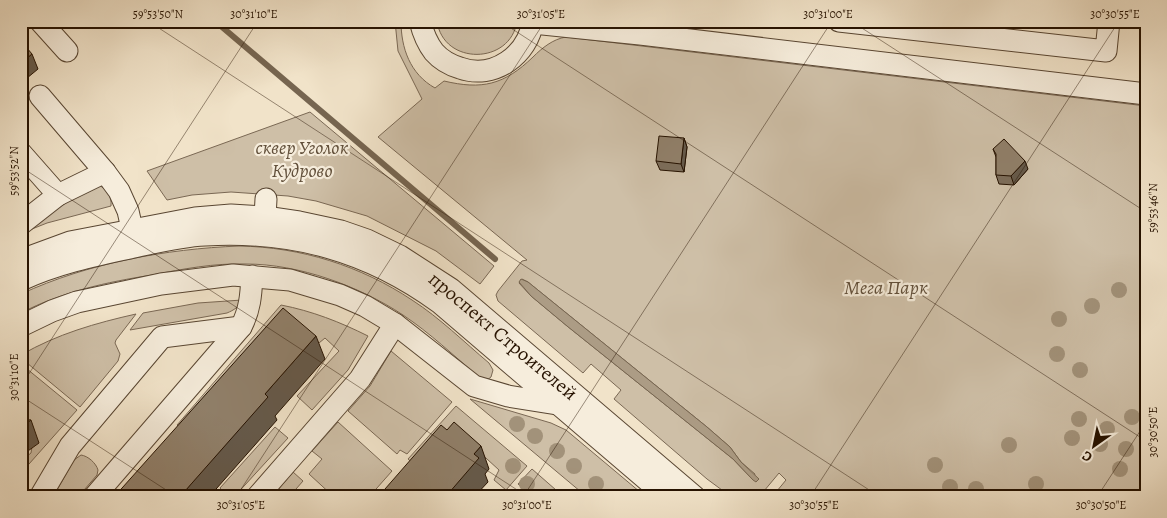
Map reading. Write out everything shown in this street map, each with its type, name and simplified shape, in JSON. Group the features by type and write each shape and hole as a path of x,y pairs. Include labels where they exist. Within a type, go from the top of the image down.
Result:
{"street":[{"path":"40,21 67,52"},
{"path":"420,21 425,39 435,54 450,65 467,71 485,71 502,66 517,55 528,40 533,22 656,28 1146,94"},
{"path":"839,21 1106,51 1109,21"},
{"path":"40,96 105,172 119,192 128,211 134,238"},
{"path":"21,153 58,195"},
{"path":"21,224 58,195 105,172"},
{"name":"проспект Строителей","path":"21,280 52,267 84,258 134,238 195,218 230,215 266,208 316,225 341,231 367,240 400,256 451,289 696,497"},
{"name":"проспект Строителей","path":"21,260 70,242 203,235 258,235 317,244 364,259 408,281 440,303 667,497"},
{"path":"21,326 52,311 77,302 161,284 233,275 290,280 320,288 365,306 395,324 474,386 508,396 558,404"},
{"path":"94,497 241,327 250,305 252,276"},
{"path":"257,497 360,379 395,324"},
{"path":"40,497 70,446 162,337 241,327"}],"green space":[{"name":"Мега Парк","path":"395,21 401,21 405,50 413,68 426,82 435,88 444,81 470,85 492,83 512,74 548,44 566,37 1146,106 1146,497 772,497 786,480 779,473 759,497 732,497 707,479 614,399 621,390 591,364 583,373 498,301 496,295 498,291 522,261 527,260 378,137 422,99 398,51","holes":["522,279 730,447 741,462 755,474 753,480 733,459 567,326 531,296 519,283"]},
{"path":"437,21 517,21 512,35 503,46 491,52 477,54 463,52 451,46 442,36"},
{"name":"сквер Уголок Кудрово","path":"310,112 494,266 480,284 436,251 367,216 316,201 288,196 231,192 192,195 167,200 147,171"},
{"path":"97,184 108,193 111,199 111,206 47,223 27,231 31,222"},
{"path":"239,246 285,250 308,255 351,268 372,277 412,300 442,322 489,363 493,370 491,377 487,380 479,377 413,322 386,304 348,286 307,272 266,265 210,265 118,281 52,299 21,313 21,294 73,274 156,254"},
{"path":"242,300 236,308 227,313 130,330 143,313 198,303"},
{"path":"281,305 304,310 368,336 348,370 312,410 297,396 339,351 325,338 319,343 311,336 192,439 177,425"},
{"path":"136,314 116,340 115,343 120,354 118,361 80,407 21,358 21,355 63,335 92,325"},
{"path":"391,351 452,402 407,454 400,450 397,454 348,411 370,386"},
{"path":"21,364 77,410 21,473 21,461 31,453 33,440 21,438"},
{"path":"470,399 551,423 566,430 646,497 587,497"},
{"path":"456,406 527,466 506,490 494,480 499,470 463,437 423,472 408,459"},
{"path":"338,422 392,471 369,497 334,497 309,474 322,459 312,451"},
{"path":"275,427 288,438 234,497 229,497 220,488"},
{"path":"81,455 94,462 98,470 97,475 78,497 53,497 74,460"},
{"path":"532,469 564,497 533,497 518,484"},
{"path":"293,472 303,481 289,497 272,497"}],"shaded area":[{"path":"521,279 528,282 707,427 730,447 741,462 759,479 756,482 753,480 733,459 531,296 519,282"}],"building":[{"path":"21,41 32,54 21,63"},
{"path":"659,136 684,138 681,164 656,161"},
{"path":"1004,139 1025,161 1011,176 996,175 996,154 993,149"},
{"path":"283,308 316,336 265,394 268,397 185,491 188,495 186,497 114,497"},
{"path":"21,419 31,420 21,427"},
{"path":"454,422 481,446 474,454 479,458 448,494 445,493 442,497 378,497 441,425 447,430"}],"waterway":[{"path":"215,21 495,259"}]}
